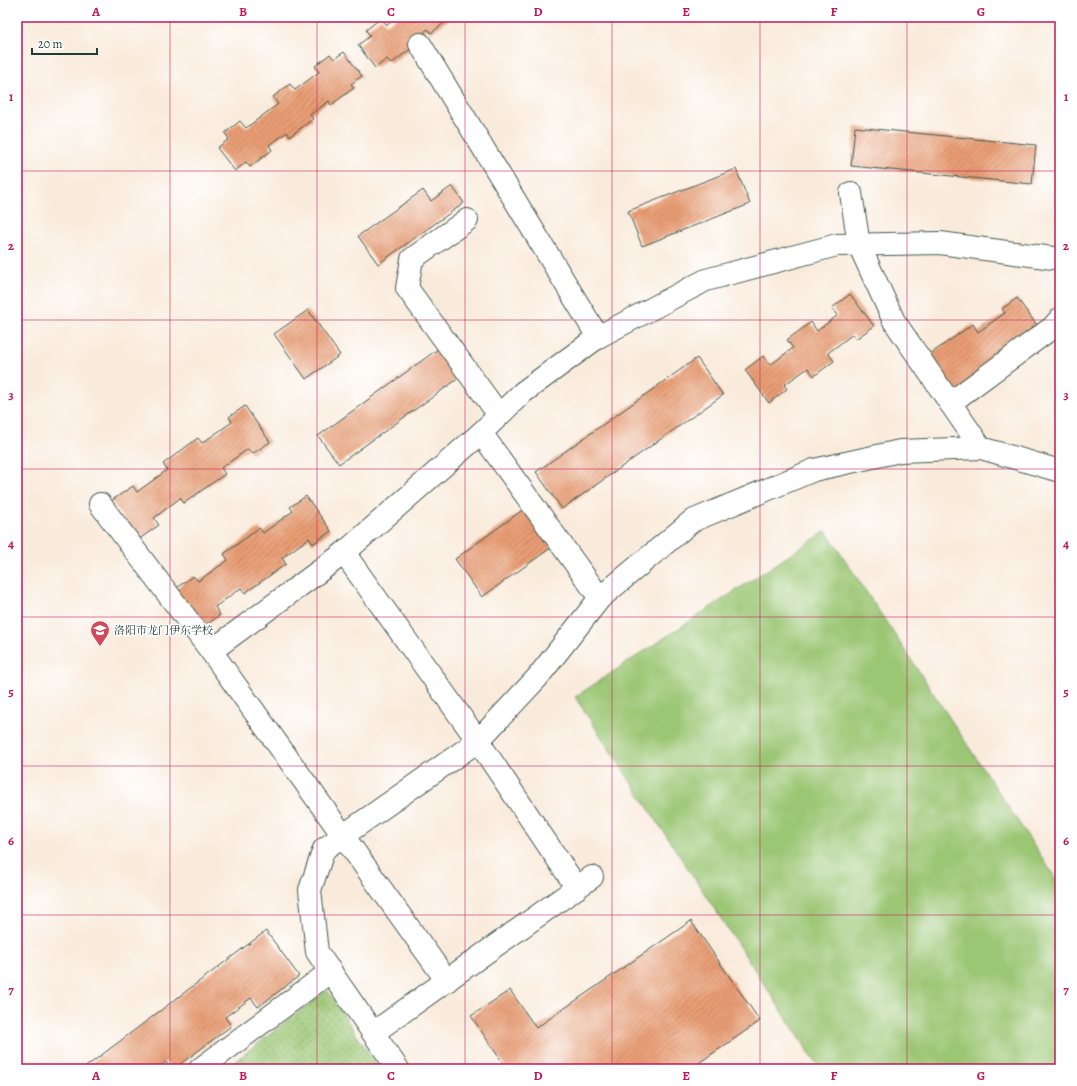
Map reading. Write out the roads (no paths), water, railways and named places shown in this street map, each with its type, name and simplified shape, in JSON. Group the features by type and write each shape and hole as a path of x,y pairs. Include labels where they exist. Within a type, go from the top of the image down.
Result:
{"street":[{"path":"420,44 598,337"},
{"path":"851,193 859,245 894,321 981,448"},
{"path":"467,220 412,259 407,288 499,415"},
{"path":"211,651 344,553 480,433 522,393 598,337 706,280 837,246 940,243 1060,259"},
{"path":"950,403 1053,327 1060,319"},
{"path":"480,433 600,598"},
{"path":"398,1069 318,952 310,890 324,848 478,741 537,678 600,598 692,521 814,470 900,451 981,448 1060,471"},
{"path":"100,504 211,651 447,981"},
{"path":"344,553 478,741 584,882 373,1033"},
{"path":"200,1069 331,971"}],"place":[{"name":"洛阳市龙门伊东学校","path":"100,647"}]}
